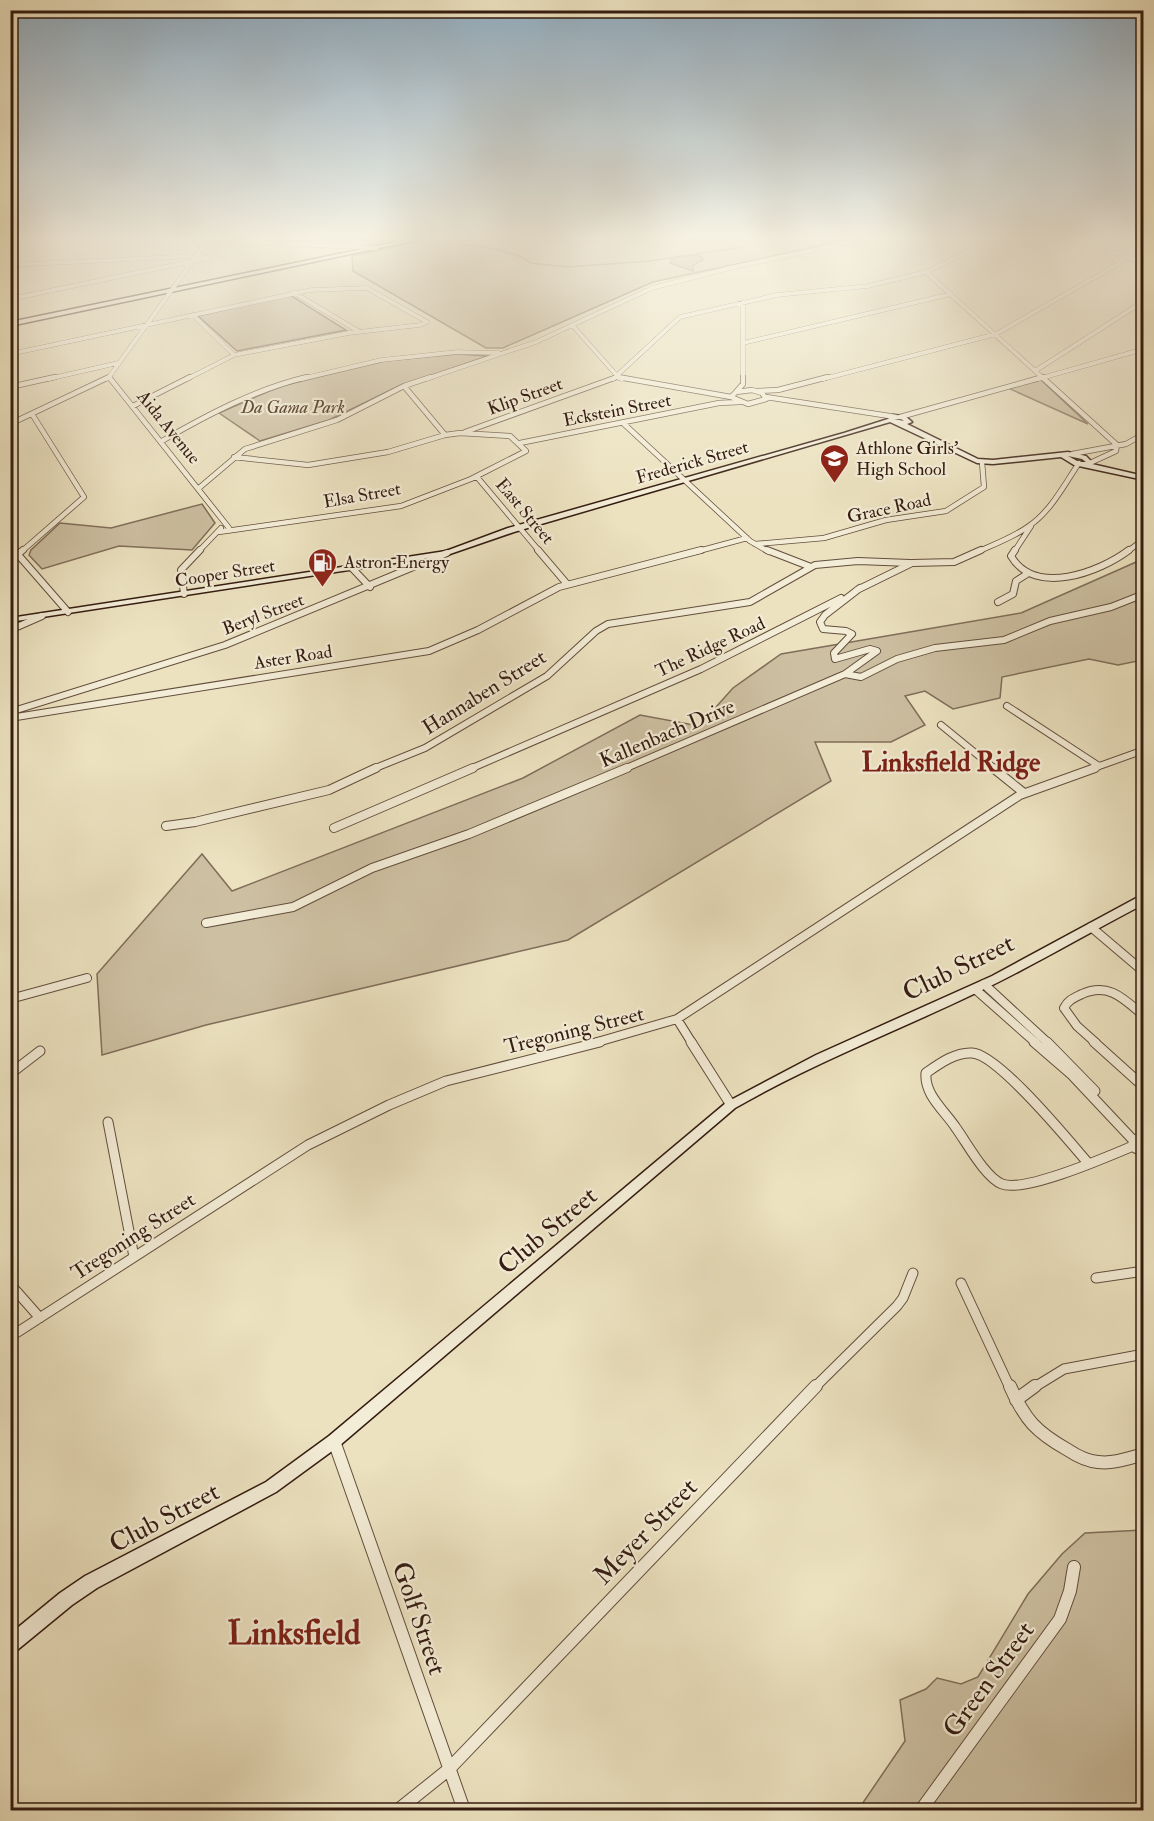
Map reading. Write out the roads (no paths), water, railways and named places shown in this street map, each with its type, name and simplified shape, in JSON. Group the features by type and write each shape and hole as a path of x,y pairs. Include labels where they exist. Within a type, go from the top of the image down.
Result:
{"main road":[{"name":"Frederick Street","path":"520,527 898,421"},
{"path":"898,421 966,458 982,462 1047,455 1084,458 1084,465"},
{"path":"1070,456 1084,465 1143,478"},
{"name":"Beryl Street","path":"447,553 520,527"},
{"name":"Cooper Street","path":"42,616 447,553"},
{"path":"10,620 42,616"},
{"name":"Club Street","path":"10,1645 66,1599 91,1582 271,1487 334,1441 731,1105 799,1068 979,986 1143,899"}],"street":[{"path":"10,354 148,325"},
{"path":"10,424 110,377 118,363 148,325"},
{"path":"202,325 234,355"},
{"path":"347,325 358,332"},
{"path":"133,406 234,355 358,332 420,325"},
{"name":"Klip Street","path":"460,433 617,377 669,325"},
{"path":"734,395 743,384 743,325"},
{"path":"743,343 819,325"},
{"path":"986,325 1118,447"},
{"path":"199,488 234,457 250,447 337,420 404,386 503,354 573,326 617,377 628,381 734,395 778,390 996,334 1012,325"},
{"path":"1035,371 1106,325"},
{"name":"Frederick Street","path":"898,421 1143,349"},
{"path":"162,441 207,415 286,382 381,360 457,352 503,354"},
{"path":"10,387 118,363"},
{"name":"Aida Avenue","path":"110,377 225,521 228,529"},
{"path":"743,384 766,397 790,403 873,414 898,421"},
{"path":"404,386 445,435"},
{"path":"761,402 778,390"},
{"path":"734,395 740,402"},
{"name":"Eckstein Street","path":"719,404 734,395"},
{"name":"Eckstein Street","path":"520,443 719,404 790,403"},
{"path":"18,554 84,496 32,414"},
{"path":"623,423 747,538 755,544 811,567"},
{"path":"234,457 308,465 393,451 445,435 460,433 508,436 520,443"},
{"path":"1084,465 1143,434"},
{"name":"East Street","path":"520,443 526,450 524,454 477,477 567,585"},
{"path":"1070,456 1118,447"},
{"name":"Grace Road","path":"755,544 824,538 889,519 947,511 984,487 982,462"},
{"name":"The Ridge Road","path":"334,828 710,664 912,563 954,562 1011,537 1031,525 1084,465"},
{"name":"Elsa Street","path":"220,530 400,506 477,477"},
{"path":"184,594 181,570 183,566 207,544 225,521"},
{"path":"1028,574 1011,556 1031,525"},
{"path":"207,544 228,529"},
{"path":"567,585 747,538"},
{"path":"998,602 1011,595 1016,581 1028,574 1060,576 1099,569 1116,560 1143,539"},
{"path":"10,546 68,612"},
{"name":"Beryl Street","path":"10,712 225,645 370,587 447,553"},
{"name":"Hannaben Street","path":"166,826 203,820 334,789 401,756 429,746 535,683 604,626 750,602 765,596 811,567 880,560 912,563"},
{"path":"352,568 370,587"},
{"name":"Aster Road","path":"10,718 429,651 478,630 567,585"},
{"path":"844,674 878,651 870,649 835,659 834,653 852,634 822,628 820,622 860,588"},
{"name":"Kallenbach Drive","path":"206,923 292,907 372,868 529,810 844,674 861,678 897,659 935,648 1004,640 1050,621 1107,608 1143,594"},
{"name":"Cooper Street","path":"10,630 42,616"},
{"path":"1007,706 1099,766"},
{"path":"941,725 1024,793"},
{"name":"Tregoning Street","path":"10,1337 308,1145 427,1088 638,1032 677,1019 1024,793 1143,750"},
{"path":"1091,927 1143,972"},
{"path":"10,999 87,978"},
{"path":"979,986 1071,1074 1140,1145 1025,1185 1002,1183 990,1173 929,1090 926,1073 964,1053 981,1055 993,1063 1044,1113 1088,1163"},
{"path":"1143,1016 1119,995 1102,987 1093,988 1067,1002 1064,1008 1077,1026 1143,1087"},
{"path":"677,1019 731,1105"},
{"path":"10,1074 40,1051"},
{"path":"108,1122 134,1257"},
{"path":"1096,1278 1143,1271"},
{"name":"Meyer Street","path":"398,1810 448,1770 786,1416 897,1306 903,1298 913,1273"},
{"path":"961,1283 1016,1400 1028,1420 1042,1436 1080,1457 1097,1462 1115,1462 1143,1454"},
{"path":"10,1284 40,1318"},
{"path":"1016,1400 1046,1378 1064,1369 1143,1354"},
{"name":"Golf Street","path":"334,1441 464,1810"},
{"name":"Green Street","path":"921,1810 1060,1619 1070,1591 1074,1567"}],"place":[{"name":"Athlone Girls' High School","path":"835,484"},
{"name":"Astron Energy","path":"323,588"}],"district":[{"name":"Linksfield Ridge","path":"951,762"},
{"name":"Linksfield","path":"294,1632"}],"park label":[{"name":"Da Gama Park","path":"293,407"}]}
